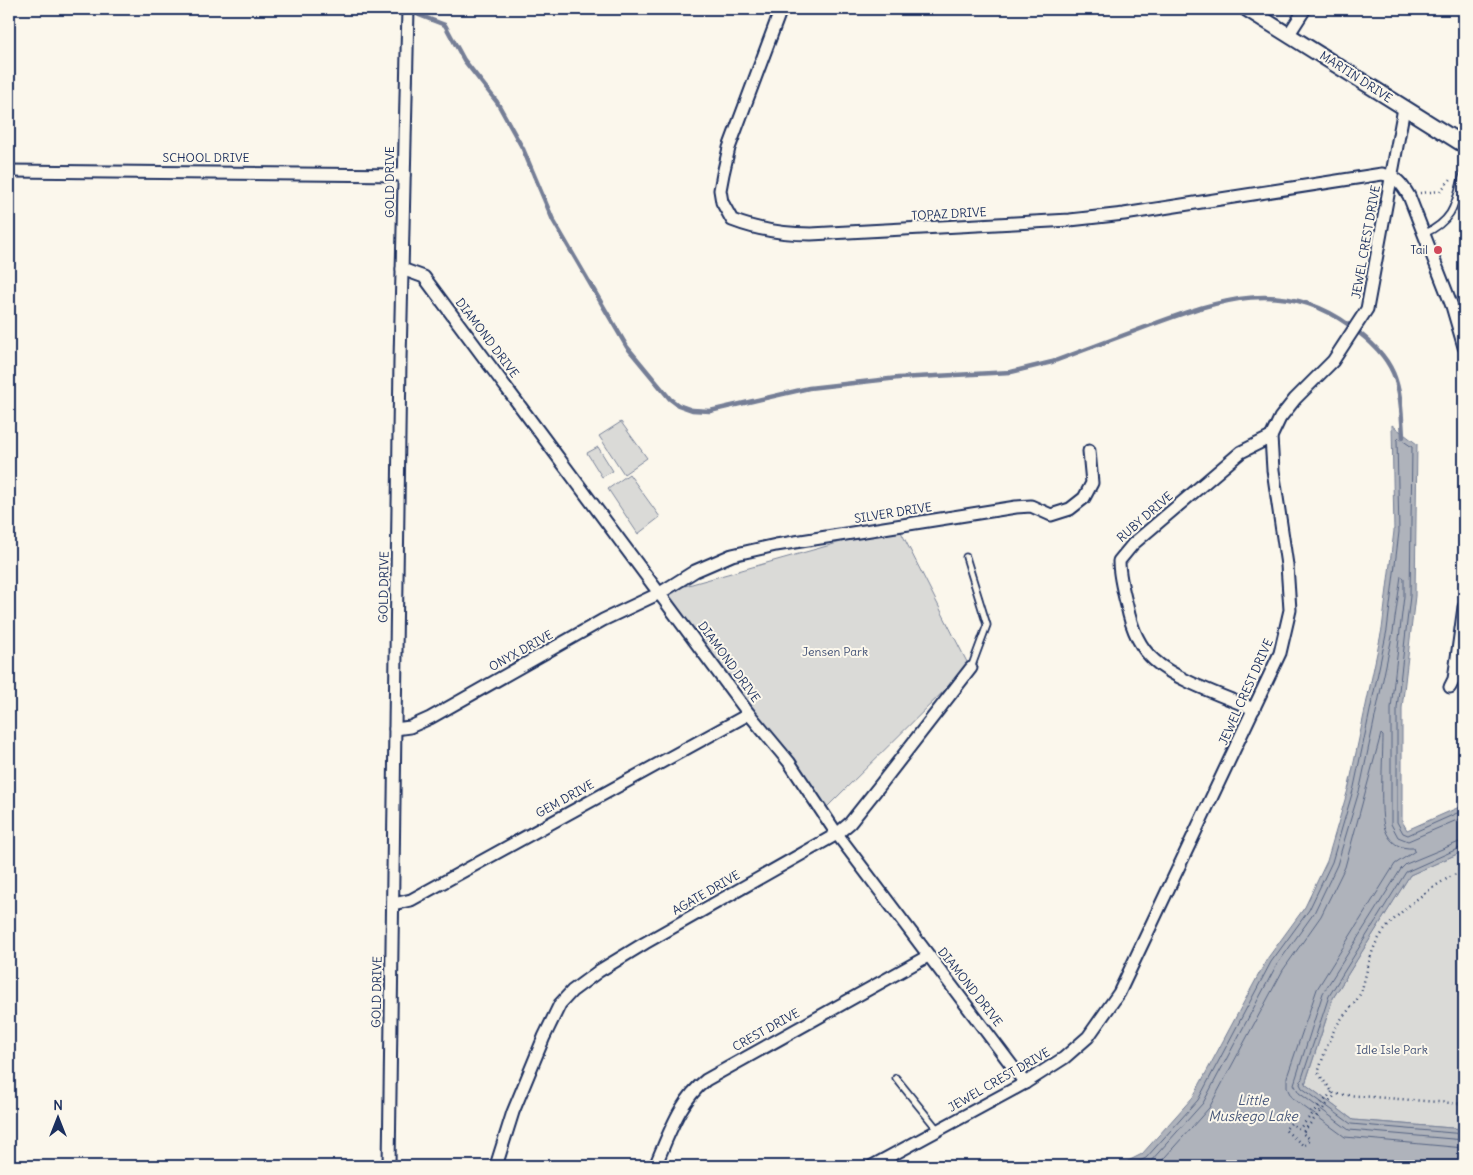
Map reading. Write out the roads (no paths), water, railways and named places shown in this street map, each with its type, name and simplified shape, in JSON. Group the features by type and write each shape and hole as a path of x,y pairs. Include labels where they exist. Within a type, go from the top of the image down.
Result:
{"street":[{"name":"GOLD DRIVE","path":"389,1166 402,270 408,9"},
{"name":"TOPAZ DRIVE","path":"781,9 729,148 720,190 725,212 732,220 759,229 782,234 810,234 1070,220 1124,214 1382,174 1391,176"},
{"name":"MARTIN DRIVE","path":"1247,9 1464,145"},
{"path":"1289,34 1305,9"},
{"name":"JEWEL CREST DRIVE","path":"872,1166 1025,1083 1064,1058 1088,1037 1119,993 1280,653 1290,610 1287,565 1273,470 1271,437 1280,418 1295,399 1333,360 1350,338 1368,309 1404,108"},
{"name":"SCHOOL DRIVE","path":"9,171 404,176"},
{"path":"1391,176 1402,185 1410,196 1452,306 1464,347"},
{"name":"DIAMOND DRIVE","path":"402,270 417,273 424,278 749,714 789,762 837,834 1025,1083"},
{"name":"RUBY DRIVE","path":"1254,709 1184,679 1154,661 1144,650 1132,627 1119,574 1119,561 1133,544 1241,452 1271,437"},
{"name":"SILVER DRIVE","path":"660,594 695,571 732,555 776,545 1016,507 1031,506 1043,513 1056,515 1070,509 1084,498 1092,483 1089,451"},
{"name":"ONYX DRIVE","path":"395,729 410,727 430,718 603,620 660,594"},
{"path":"1450,687 1454,680 1464,608"},
{"name":"AGATE DRIVE","path":"496,1166 513,1112 544,1037 560,1004 572,991 599,971 645,943 837,834 850,824 971,668"},
{"name":"GEM DRIVE","path":"393,904 412,900 749,714"},
{"name":"CREST DRIVE","path":"655,1166 684,1103 692,1091 706,1080 928,956"}],"lane":[{"path":"1424,234 1436,229 1453,212 1464,171"},
{"path":"966,558 988,625 971,668"},
{"path":"896,1078 938,1130"}],"water":[{"name":"Little Muskego Lake","path":"1392,425 1417,444 1415,596 1402,708 1402,821 1407,830 1464,805 1464,851 1410,875 1333,998 1305,1084 1353,1120 1464,1129 1464,1166 1118,1166 1142,1154 1193,1097 1267,959 1305,907 1327,861 1349,786 1382,629 1394,531"}],"waterway":[{"path":"419,15 445,25 464,60 497,102 523,149 553,220 627,347 670,399 678,405 692,410 710,411 809,388 898,378 1011,372 1052,362 1201,308 1226,301 1275,297 1300,301 1324,310 1349,325 1378,350 1387,361 1398,386 1403,437"}],"place":[{"name":"Tail","path":"1438,250"}],"park label":[{"name":"Jensen Park","path":"835,652"},
{"name":"Idle Isle Park","path":"1392,1050"}]}
